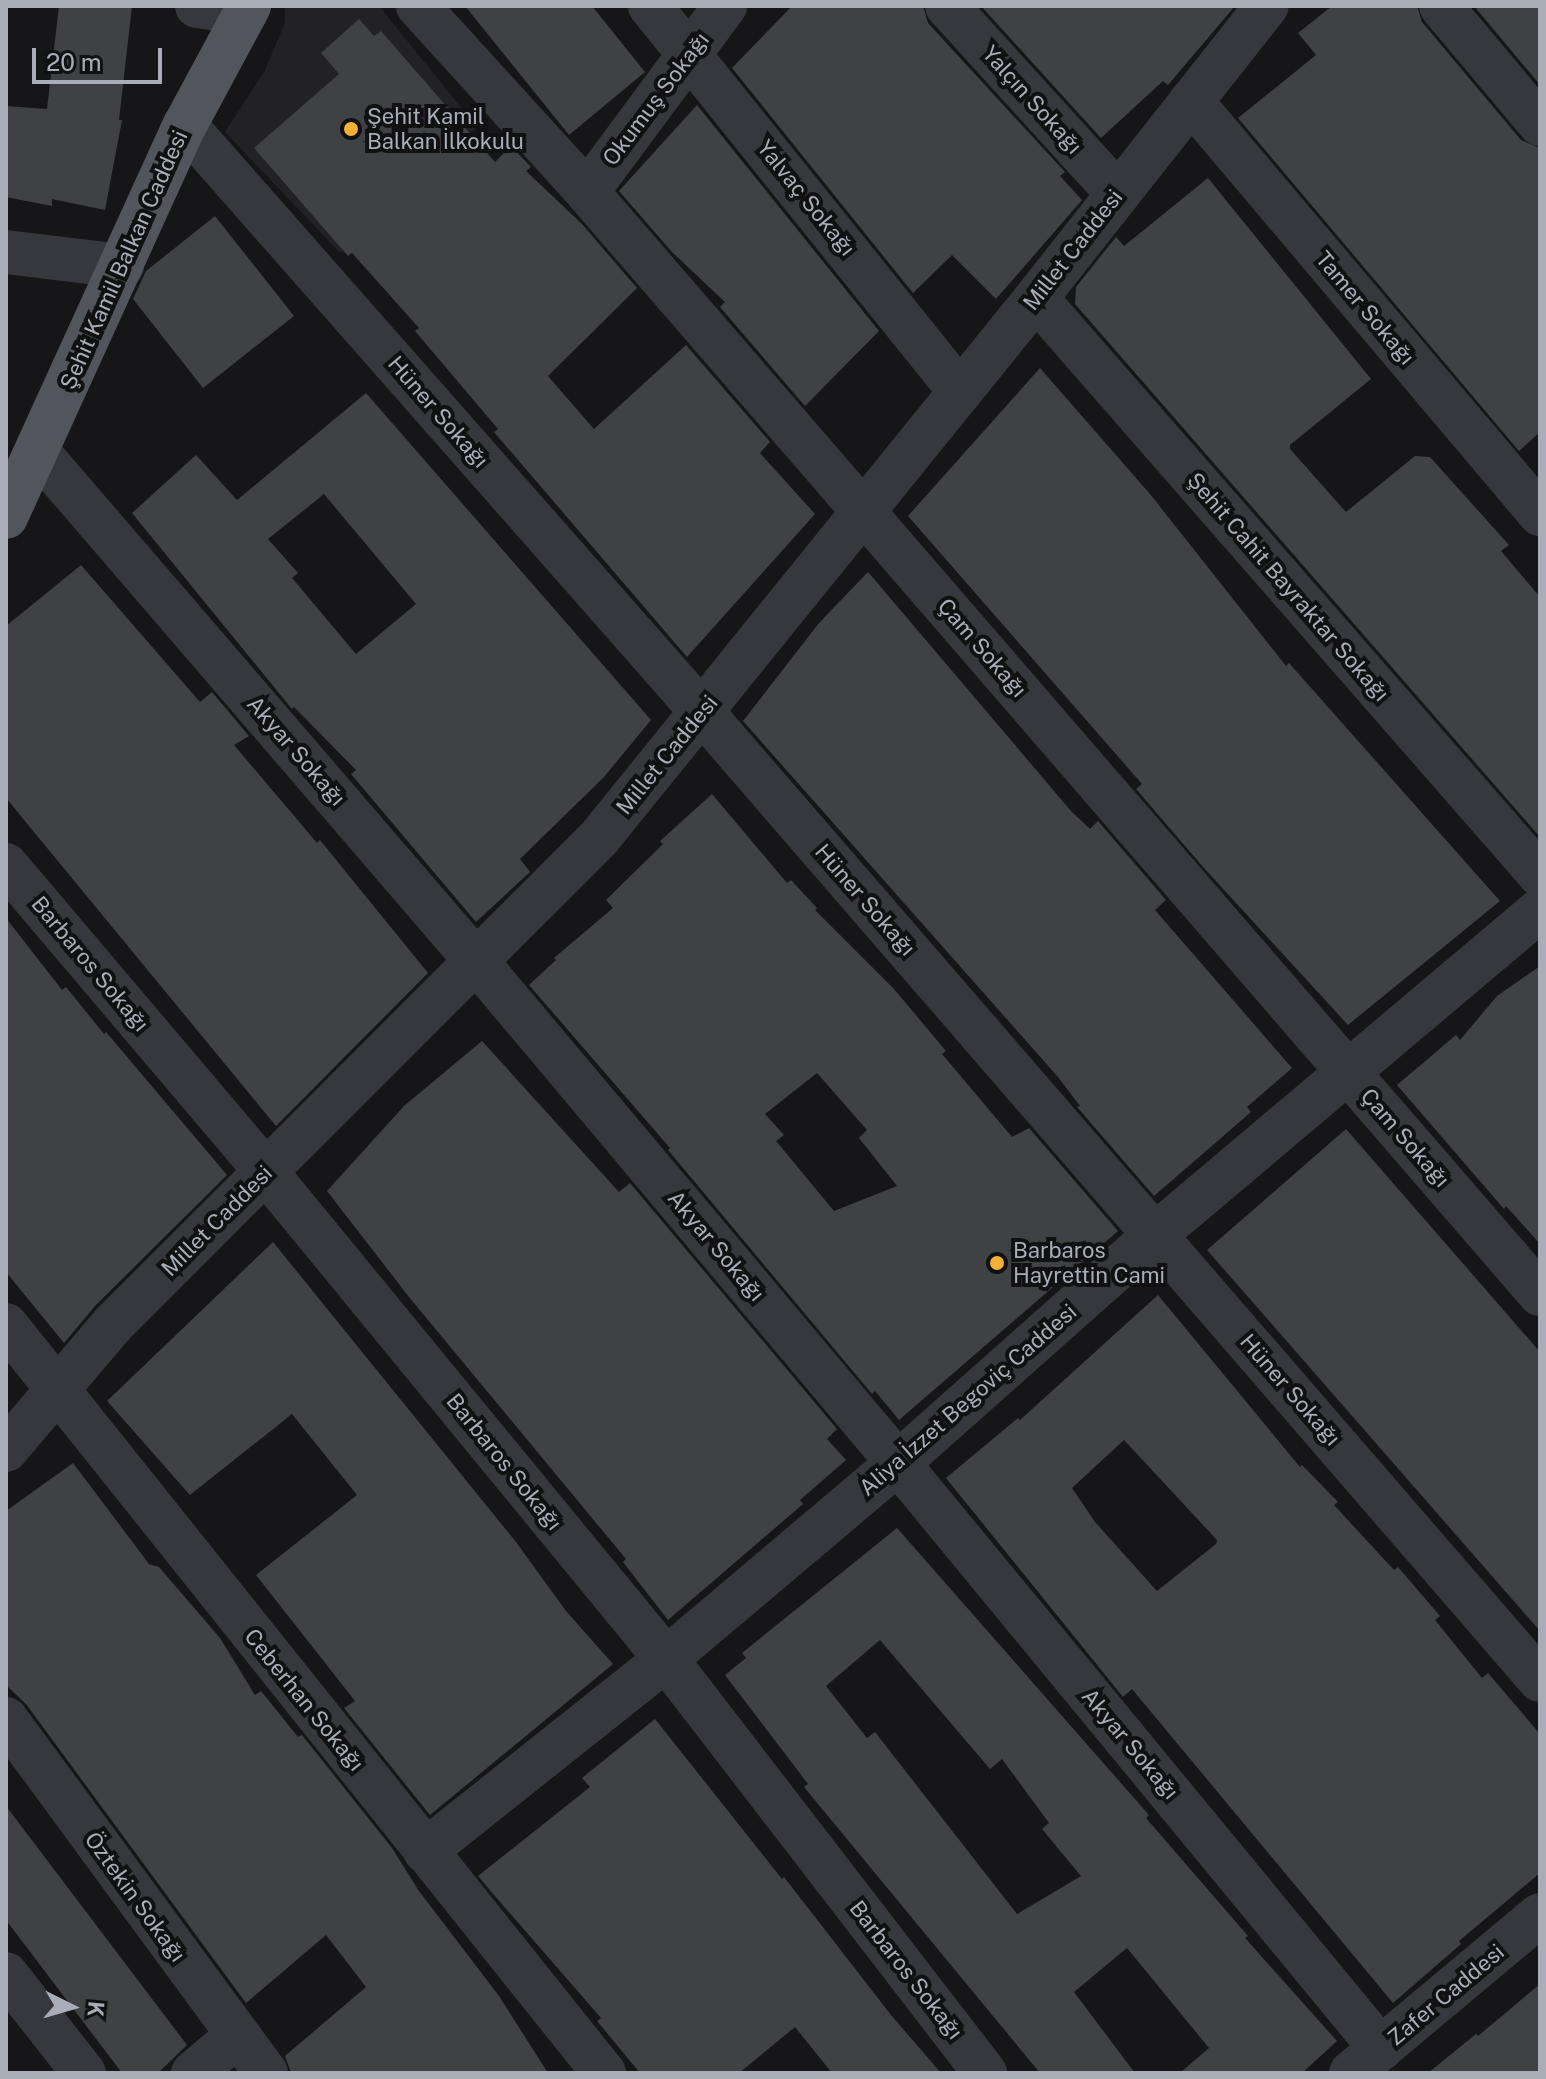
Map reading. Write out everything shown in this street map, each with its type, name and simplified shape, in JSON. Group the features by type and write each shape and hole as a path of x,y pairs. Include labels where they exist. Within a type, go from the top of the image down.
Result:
{"main road":[{"name":"Şehit Kamil Balkan Caddesi","path":"6,517 185,125 247,10"}],"street":[{"path":"197,6 247,10"},
{"name":"Çam Sokağı","path":"418,6 587,192 1540,1294"},
{"name":"Yalvaç Sokağı","path":"650,6 960,392"},
{"name":"Okumuş Sokağı","path":"587,192 725,6"},
{"name":"Yalçın Sokağı","path":"947,6 1118,194"},
{"name":"Millet Caddesi","path":"6,1450 113,1324 599,838 1036,298 1267,6"},
{"path":"1441,6 1540,124"},
{"name":"Tamer Sokağı","path":"1191,101 1540,514"},
{"name":"Hüner Sokağı","path":"185,125 702,712 1540,1680"},
{"path":"6,252 122,266"},
{"name":"Şehit Cahit Bayraktar Sokağı","path":"1036,298 1540,875"},
{"name":"Akyar Sokağı","path":"38,452 477,962 898,1463 1366,2061"},
{"name":"Barbaros Sokağı","path":"6,865 266,1172 666,1659 985,2073"},
{"name":"Aliya İzzet Begoviç Caddesi","path":"425,1851 666,1659 898,1463 1156,1234 1540,910"},
{"name":"Ceberhan Sokağı","path":"6,1325 604,2073"},
{"name":"Öztekin Sokağı","path":"6,1719 266,2073"},
{"name":"Zafer Caddesi","path":"1366,2061 1540,1915"},
{"path":"6,1974 84,2073"},
{"path":"193,2073 237,2036"}],"shaded area":[{"name":"Şehit Kamil Balkan İlkokulu","path":"285,6 379,6 477,127 340,253 225,132 264,72 285,23"}],"building":[{"path":"59,6 132,6 119,120 122,120 105,210 52,199 52,206 6,197 6,106 47,109"},
{"path":"465,6 592,6 645,72 569,135"},
{"path":"792,6 923,6 928,23 1065,172 1060,176 1082,200 996,299 952,255 913,293 732,68"},
{"path":"981,6 1235,6 1168,85 1163,81 1101,138"},
{"path":"1332,6 1417,6 1422,22 1521,140 1540,148 1540,432 1519,451 1238,118 1316,55 1298,33"},
{"path":"1474,6 1540,6 1540,85"},
{"path":"359,19 374,36 381,31 495,162 511,146 531,167 526,171 582,224 637,288 548,376 594,429 686,345 770,442 760,453 815,514 687,657 494,432 498,429 415,331 419,328 352,253 348,256 254,148 339,74 321,53"},
{"path":"697,105 879,331 805,406 720,307 725,302 672,252 619,191"},
{"path":"1208,178 1371,379 1290,445 1290,449 1346,512 1415,456 1430,457 1509,545 1501,551 1540,597 1540,837 1075,304 1076,287 1116,237 1124,246"},
{"path":"215,216 294,316 203,388 133,299 146,271"},
{"path":"1040,368 1150,494 1286,666 1289,663 1500,901 1348,1025 1204,868 1136,789 1142,784 908,516"},
{"path":"366,393 651,720 604,777 520,859 530,872 476,922 351,774 356,770 294,707 292,709 132,513 196,455 237,500","holes":["324,494 416,604 356,654 292,578 298,573 268,539"]},
{"path":"81,565 200,702 212,692 249,736 234,745 317,843 320,840 428,973 276,1126 6,798 6,626"},
{"path":"868,572 1071,811 1090,829 1098,821 1166,900 1155,910 1292,1068 1247,1107 1251,1112 1154,1196 1077,1107 1080,1106 1058,1077 743,721 819,623"},
{"path":"712,794 787,883 791,880 817,908 815,910 894,989 946,1051 942,1054 1012,1137 1029,1128 1118,1231 899,1420 875,1391 872,1394 668,1150 670,1148 529,985 556,960 554,958 613,908 606,900 663,844 660,841","holes":["817,1073 867,1130 859,1138 897,1186 834,1211 776,1141 784,1135 765,1114"]},
{"path":"6,918 62,990 66,987 227,1175 95,1306 64,1343 6,1272"},
{"path":"1540,966 1540,1244 1506,1206 1504,1209 1397,1085 1456,1035 1460,1040 1497,996"},
{"path":"482,1041 619,1192 630,1183 837,1429 827,1439 846,1460 800,1500 803,1504 668,1620 623,1562 626,1559 409,1297 327,1191 404,1106"},
{"path":"1346,1129 1540,1352 1540,1631 1207,1250"},
{"path":"273,1242 516,1542 566,1611 613,1664 430,1815 344,1708 355,1701 256,1575 357,1495 292,1414 190,1495 107,1401"},
{"path":"1158,1295 1300,1467 1302,1465 1338,1502 1334,1505 1394,1570 1398,1567 1440,1616 1435,1620 1482,1678 1488,1673 1540,1734 1540,1873 1459,1941 1461,1944 1393,2003 1132,1689 1123,1697 946,1478 1018,1418 1020,1420","holes":["1124,1440 1217,1540 1216,1544 1157,1591 1095,1522 1072,1488"]},
{"path":"73,1463 149,1564 159,1567 220,1638 255,1695 261,1691 298,1737 302,1735 392,1848 419,1891 499,1996 548,2073 291,2073 285,2056 366,1987 326,1935 246,2003 26,1704 6,1685 6,1511"},
{"path":"897,1528 1149,1815 1146,1818 1248,1936 1245,1938 1337,2041 1302,2073 1180,2073 1209,2048 1127,1948 1074,1992 1135,2073 1040,2073 804,1787 808,1784 725,1675 746,1658 742,1653","holes":["880,1640 990,1769 1002,1759 1049,1823 1042,1829 1081,1876 1017,1914 875,1732 867,1738 826,1686"]},
{"path":"655,1719 891,2015 941,2073 832,2073 795,2027 739,2073 640,2073 597,2021 601,2018 478,1876 590,1787 582,1778"},
{"path":"6,1806 187,2045 158,2073 122,2073 6,1920"},
{"path":"1540,1984 1540,2073 1428,2073 1476,2034 1478,2036"}],"place":[{"name":"Şehit Kamil Balkan İlkokulu","path":"351,129"},
{"name":"Barbaros Hayrettin Cami","path":"997,1263"}]}
